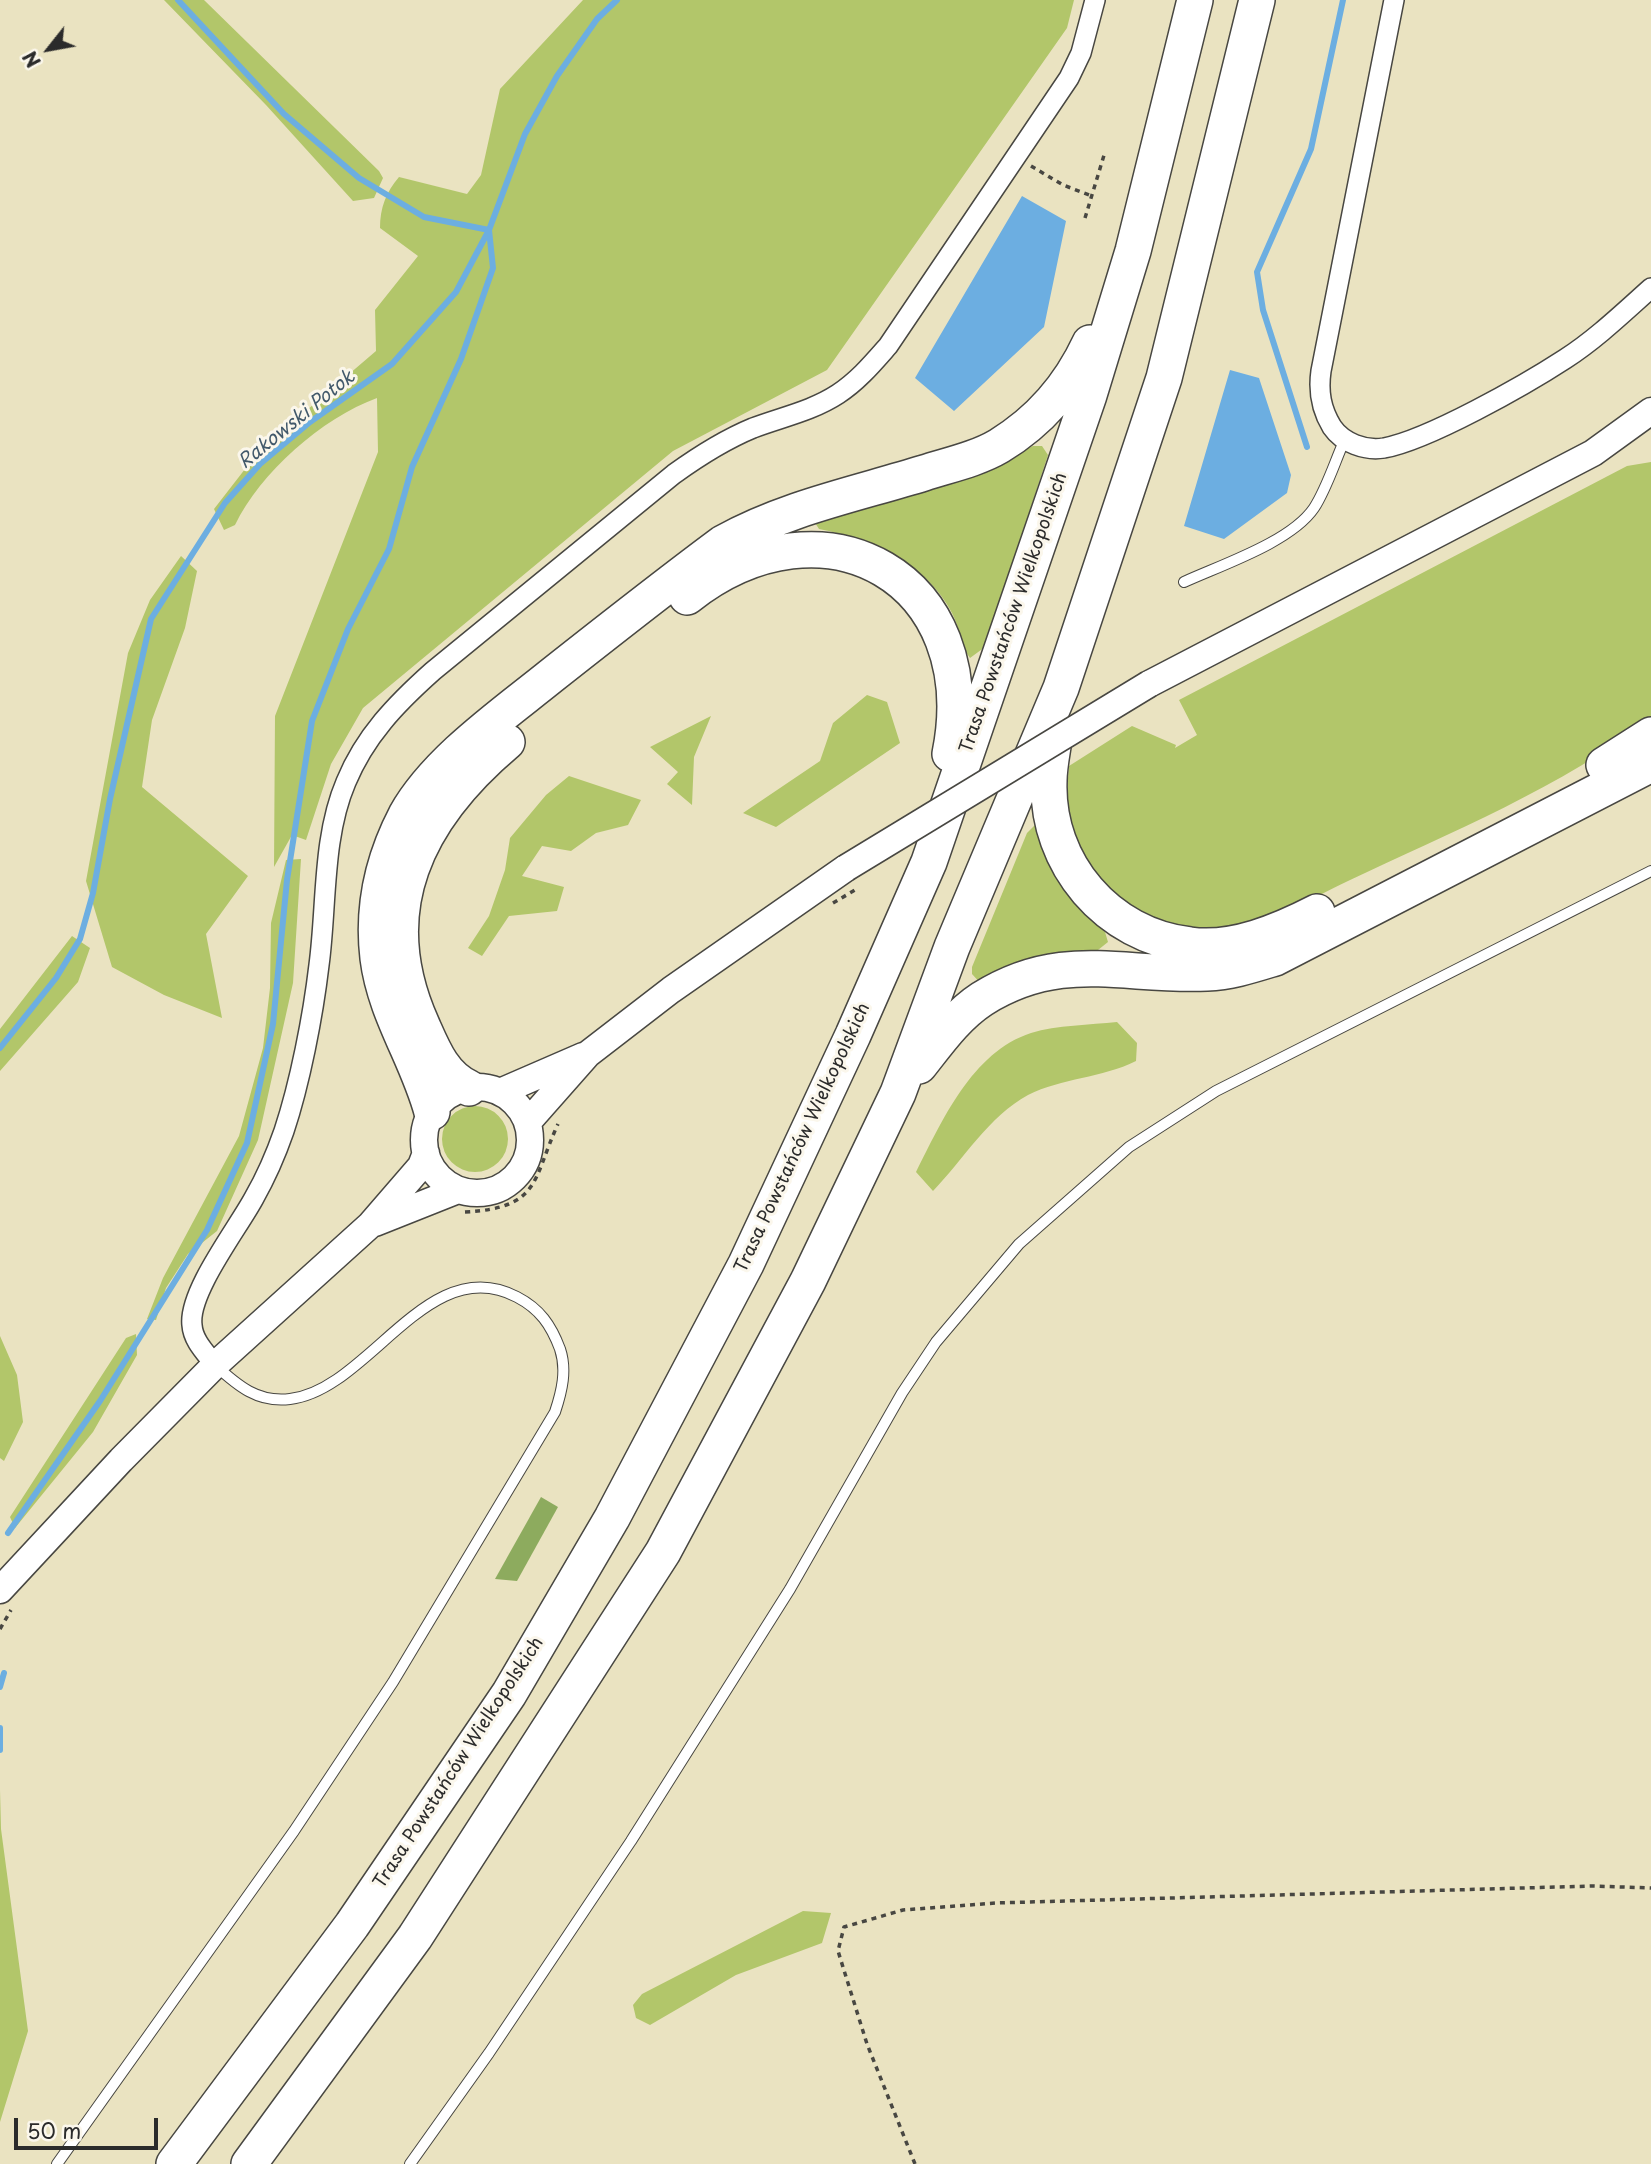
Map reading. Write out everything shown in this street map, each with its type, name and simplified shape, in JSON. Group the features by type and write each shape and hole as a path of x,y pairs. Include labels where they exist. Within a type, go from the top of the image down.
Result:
{"highway":[{"name":"Trasa Powstańców Wielkopolskich","path":"174,2164 384,1879 509,1694 612,1518 746,1264 853,1035 929,862 1089,395 1133,251 1195,0"},
{"path":"249,2164 415,1937 663,1552 807,1281 898,1093 952,947 1061,688 1164,378 1257,0"},
{"path":"432,1112 420,1074 385,994 376,923 380,885 392,846 407,813 428,784 505,712 723,543 758,523 792,511 962,461 998,447 1060,395 1083,359 1133,251"},
{"path":"485,1090 455,1080 438,1060 415,1010 405,975 401,933 403,893 428,828 482,763 695,591 729,569 765,554 803,548 842,552 881,567 913,592 934,621 950,653 957,692 955,731 929,862"},
{"path":"1061,688 1049,781 1052,817 1077,879 1118,921 1149,936 1192,946 1233,944 1292,925 1558,790 1635,748 1651,736"},
{"path":"898,1093 948,1029 981,1000 1030,976 1072,967 1208,973 1237,970 1275,958 1651,764"}],"main road":[{"path":"528,1122 588,1054 671,990 846,868 1149,684 1593,453 1651,411"},
{"path":"1593,453 1651,435"},
{"path":"0,1590 215,1365 370,1225 421,1166 426,1153 425,1132 432,1112 442,1101 485,1090 588,1054"},
{"path":"426,1153 438,1175 458,1190 475,1194 508,1184 521,1172 531,1139 528,1122 522,1110 485,1090"},
{"path":"370,1225 458,1190"}],"street":[{"path":"215,1365 194,1336 191,1322 194,1306 208,1275 267,1175 285,1128 319,967 334,827 345,784 367,741 394,705 433,671 692,461 709,449 753,429 811,409 838,394 860,377 888,345 1069,78 1081,53 1095,0"},
{"path":"1394,0 1320,382 1321,406 1335,431 1356,445 1382,448 1420,436 1563,360 1651,288"}],"lane":[{"path":"1184,582 1270,542 1299,523 1314,508 1345,439"},
{"path":"410,2164 631,1841 790,1589 909,1383 936,1342 1020,1244 1129,1147 1216,1090 1651,871"},
{"path":"57,2164 294,1831 393,1682 555,1412 562,1393 564,1373 562,1355 546,1320 520,1298 487,1288 444,1296 424,1308 331,1383 291,1399 252,1395 215,1365"}],"path":[{"path":"1085,218 1105,152"},
{"path":"1017,157 1063,185 1092,196"},
{"path":"915,2164 867,2044 838,1951 844,1927 903,1910 995,1902 1593,1886 1651,1888"}],"green space":[{"path":"164,0 204,0 379,171 383,178 374,198 353,201 266,105"},
{"path":"583,0 1074,0 1067,28 827,370 673,451 363,708 331,764 306,840 292,835 274,867 275,716 378,452 377,398 356,407 314,433 276,467 246,505 235,525 224,530 214,509 259,451 376,351 375,310 418,256 380,228 387,194 394,183 399,177 467,194 481,175 500,89"},
{"path":"1033,446 1042,446 1048,455 985,647 970,658 952,613 928,581 896,556 858,539 819,529 812,518 960,481"},
{"path":"1651,462 1651,718 1581,766 1543,787 1465,827 1248,927 1215,933 1169,927 1127,907 1093,875 1081,856 1068,817 1069,766 1132,726 1176,745 1175,748 1197,735 1179,700 1627,466"},
{"path":"181,556 197,571 185,628 152,720 142,787 248,876 206,934 222,1018 164,995 112,967 86,881 128,653 150,600"},
{"path":"867,695 887,702 900,743 776,827 743,813 820,761 833,723"},
{"path":"711,716 694,757 692,805 667,784 678,772 650,747"},
{"path":"569,776 641,800 628,825 596,833 571,851 542,846 522,876 564,887 557,911 509,916 482,956 468,948 489,916 505,870 510,838 546,795"},
{"path":"1035,825 1073,900 1105,932 1108,942 1098,950 1024,963 982,985 972,974 972,967 1027,833"},
{"path":"301,859 293,983 258,1140 217,1231 188,1254 166,1288 156,1320 147,1319 163,1278 239,1136 263,1048 270,988 271,923 286,860"},
{"path":"72,936 90,948 78,982 0,1071 0,1029"},
{"path":"1117,1022 1137,1043 1136,1061 1028,1095 989,1126 933,1191 916,1172 961,1091 992,1056 1010,1042 1041,1030"},
{"path":"475,1106 488,1109 498,1116 505,1126 508,1139 505,1152 498,1162 488,1169 475,1172 462,1169 452,1162 445,1152 442,1139 445,1126 452,1116 462,1109"},
{"path":"136,1334 137,1355 93,1432 15,1528 10,1517 126,1338"},
{"path":"0,1336 17,1375 23,1422 4,1461 0,1458"},
{"path":"541,1497 558,1507 517,1581 495,1579"},
{"path":"0,1790 1,1829 28,2031 0,2122"},
{"path":"803,1911 831,1913 822,1943 736,1975 650,2025 636,2018 633,2005 642,1994"}],"water":[{"path":"1022,196 1066,221 1044,327 954,411 915,378"},
{"path":"1230,370 1259,378 1291,475 1287,493 1224,539 1184,526"}],"waterway":[{"path":"8,1533 100,1401 207,1230 247,1143 273,1024 287,880 312,721 348,629 389,549 412,467 461,359 493,268 489,230 424,217 359,178 284,114 178,0"},
{"name":"Rakowski Potok","path":"0,1048 56,978 80,939 93,893 110,799 151,619 225,503 260,464 310,422 392,364 456,292 489,230 525,134 557,76 597,19 617,0"},
{"path":"1307,447 1263,310 1257,272 1311,149 1343,0"},
{"path":"0,1687 4,1673"},
{"path":"0,1728 0,1750"}]}
